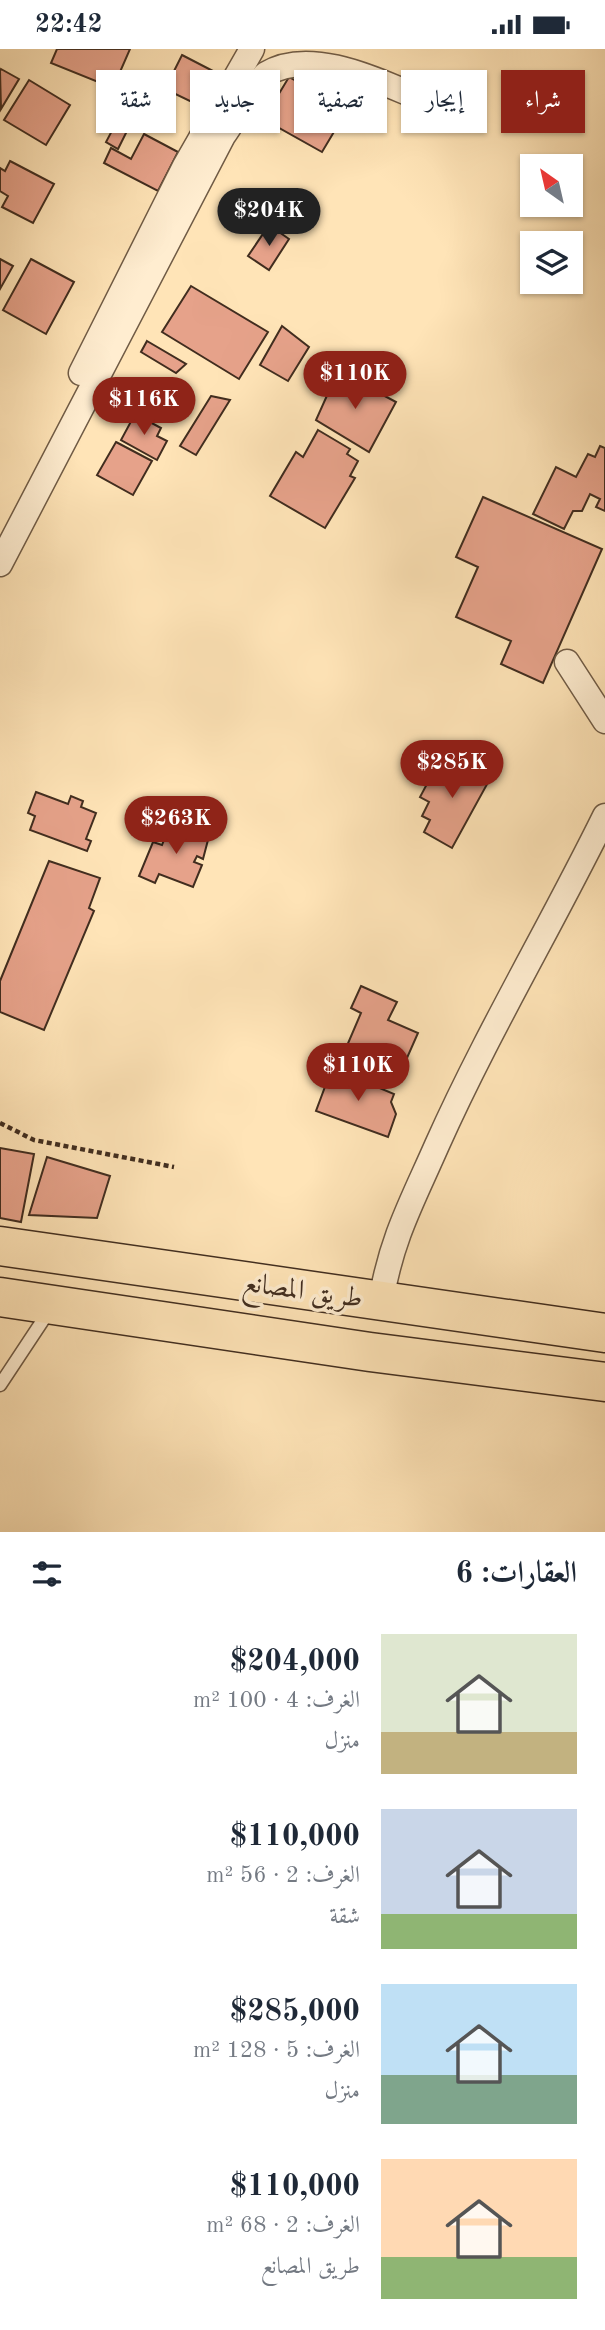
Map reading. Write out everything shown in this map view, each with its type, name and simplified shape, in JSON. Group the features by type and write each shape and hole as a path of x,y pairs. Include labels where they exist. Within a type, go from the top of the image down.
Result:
{"main road":[{"name":"طريق المصانع","path":"0,1246 605,1333"},
{"name":"طريق المصانع","path":"0,1297 370,1352 605,1382"}],"street":[{"path":"0,534 185,166 252,49"},
{"path":"0,564 223,136 265,75 286,60 310,57 333,61 401,90"},
{"path":"567,662 605,721"},
{"path":"381,1300 391,1248 409,1203 479,1056 605,816"}],"lane":[{"path":"0,1385 53,1305"}],"path":[{"path":"0,1123 34,1140 174,1167"}],"building":[{"path":"57,49 130,49 121,70 96,70 96,81 51,63"},
{"path":"182,55 211,70 190,70 190,101 176,94 174,70"},
{"path":"1,69 19,79 1,109 0,71"},
{"path":"289,77 294,80 294,133 333,133 322,152 280,128 280,92"},
{"path":"29,80 70,105 46,145 4,120"},
{"path":"111,133 126,133 118,149 106,142"},
{"path":"144,134 178,152 158,191 104,163 111,148 131,159"},
{"path":"10,161 54,184 33,223 2,207 8,196 0,191 0,168 5,171"},
{"path":"269,225 289,239 269,270 248,256"},
{"path":"0,259 13,266 0,289"},
{"path":"31,259 74,282 46,334 3,310"},
{"path":"191,286 268,332 239,379 162,332"},
{"path":"282,326 309,347 288,381 260,365"},
{"path":"147,341 186,364 176,373 141,352"},
{"path":"338,371 396,402 369,452 316,420"},
{"path":"211,396 230,400 196,455 180,446"},
{"path":"135,414 161,428 157,436 167,441 157,460 121,440"},
{"path":"318,430 350,449 347,454 358,461 350,476 355,478 325,528 270,496 296,452 303,457"},
{"path":"116,442 152,461 133,495 97,475"},
{"path":"600,446 605,448 605,511 596,507 600,499 590,494 582,511 573,511 564,529 533,514 556,467 576,477 588,454 595,457"},
{"path":"483,497 602,549 543,683 501,664 511,641 456,617 478,567 456,557"},
{"path":"462,761 491,777 452,848 424,832 430,820 422,816 429,802 420,797 436,767 446,772 450,764 458,768"},
{"path":"36,792 68,804 71,796 83,801 81,807 96,813 86,839 91,841 87,851 30,830 35,816 28,813"},
{"path":"172,820 209,836 203,859 197,856 194,862 202,865 193,887 159,874 155,883 139,876 153,842 162,845"},
{"path":"49,861 100,878 89,908 94,911 44,1030 0,1012 0,981"},
{"path":"361,986 397,1002 388,1020 418,1033 403,1067 383,1058 381,1063 346,1048 361,1013 351,1008"},
{"path":"332,1068 394,1094 391,1102 396,1114 388,1137 316,1111"},
{"path":"0,1148 34,1154 21,1222 0,1218"},
{"path":"47,1157 110,1176 97,1218 29,1215"}]}
